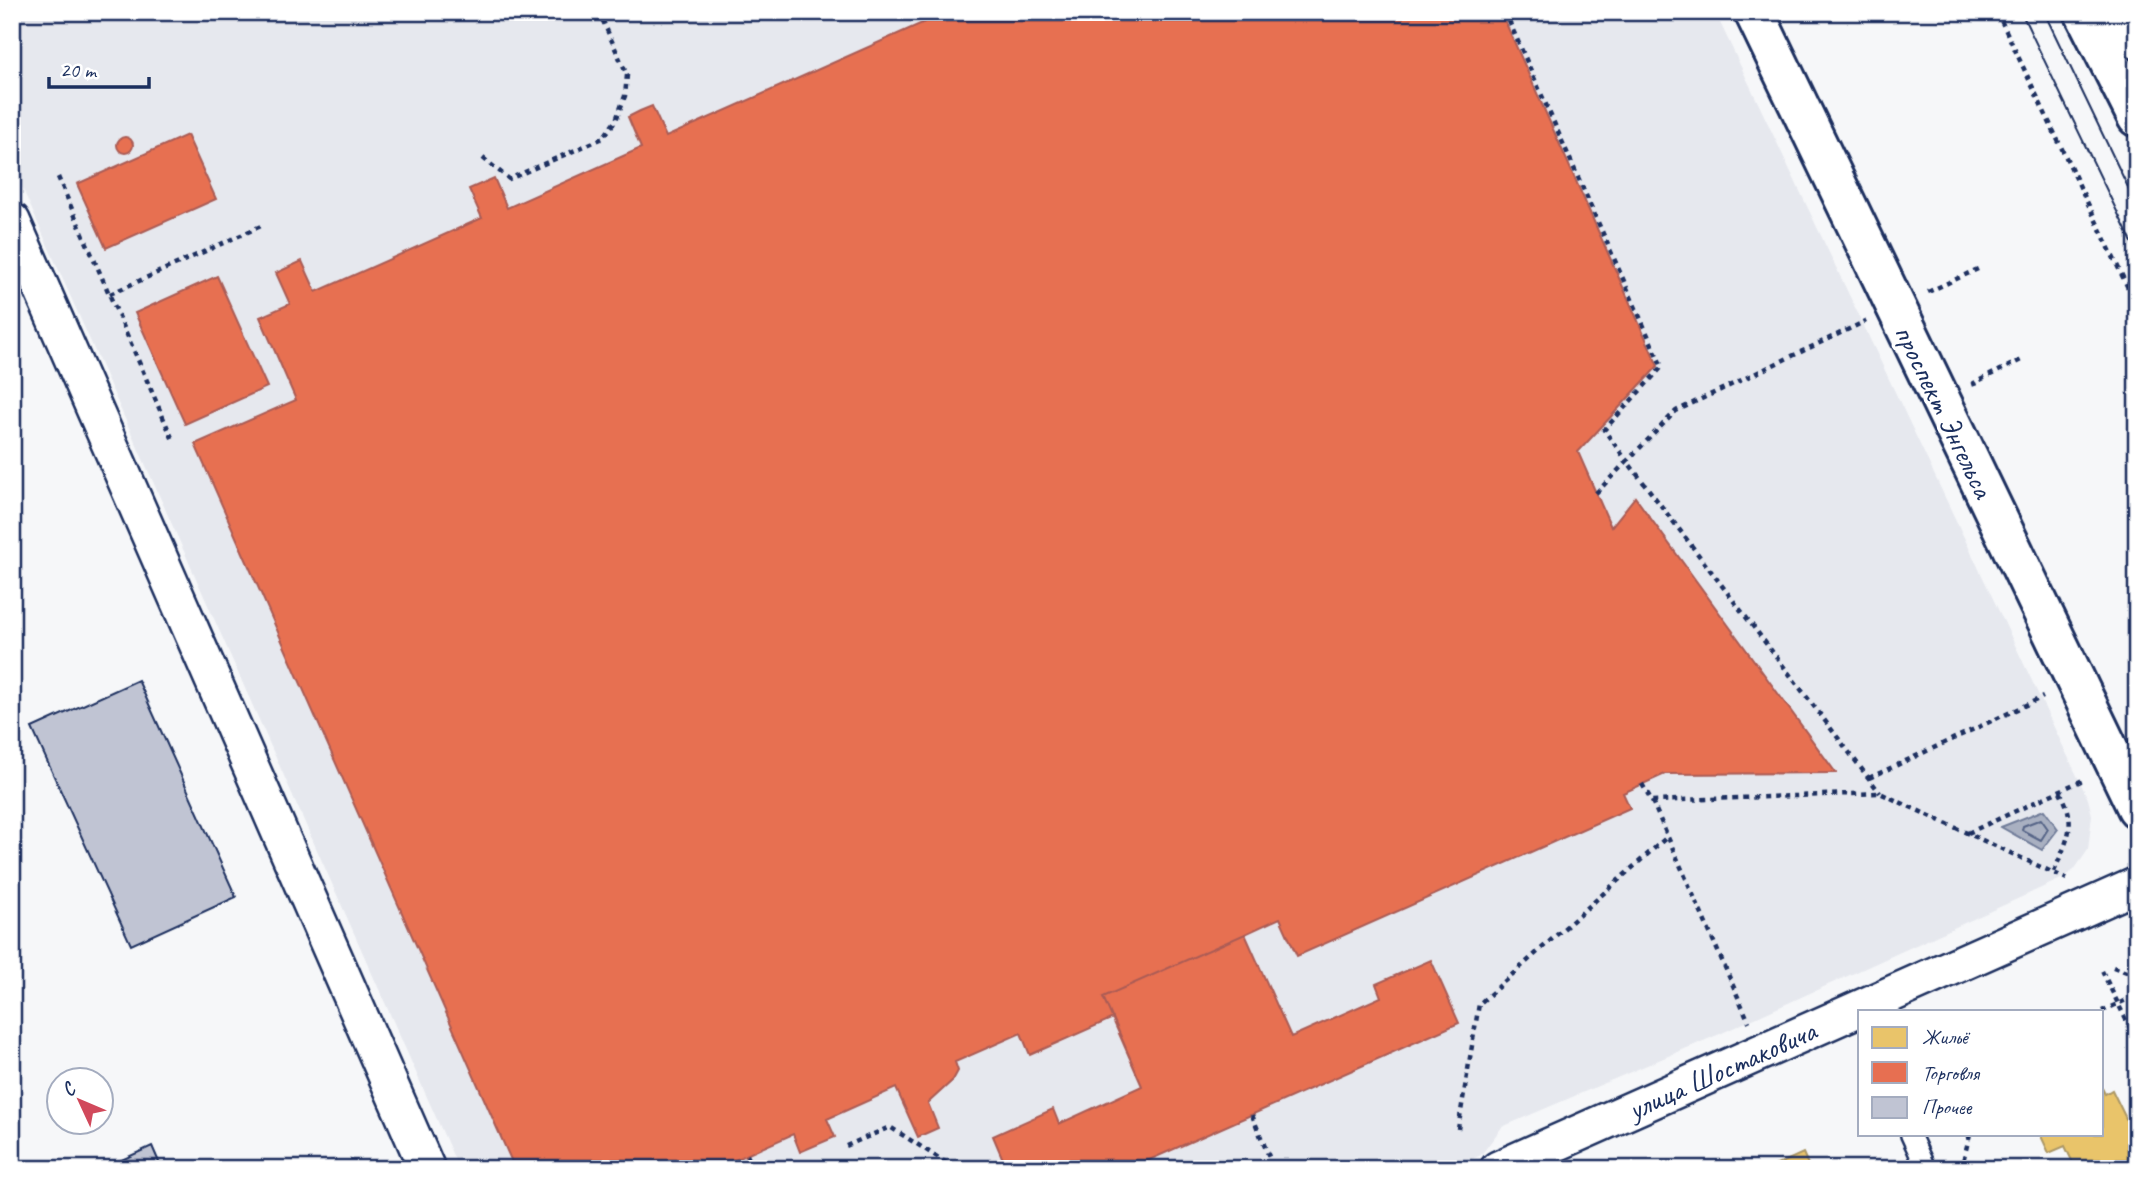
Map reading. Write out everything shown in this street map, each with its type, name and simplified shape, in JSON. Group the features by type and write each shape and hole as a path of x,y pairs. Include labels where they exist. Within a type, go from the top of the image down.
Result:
{"main road":[{"name":"проспект Энгельса","path":"1754,12 2137,808"},
{"path":"2084,12 2137,117"},
{"path":"2123,12 2137,39"}],"street":[{"path":"12,221 427,1169"},
{"name":"улица Шостаковича","path":"1872,1010 2137,885"},
{"name":"улица Шостаковича","path":"1498,1169 1857,1017"}],"lane":[{"path":"1911,1136 1926,1169"}],"path":[{"path":"483,158 509,179 603,138 620,108 626,75 598,12"},
{"path":"1505,12 1662,367 1604,430 1880,793"},
{"path":"1997,12 2137,307"},
{"path":"58,177 173,440"},
{"path":"110,294 261,226"},
{"path":"1921,295 1980,268"},
{"path":"1596,492 1676,411 1873,317"},
{"path":"1980,395 1974,383 2023,359"},
{"path":"1869,778 1998,716 2052,694"},
{"path":"1968,833 2092,775"},
{"path":"1642,785 1652,802 1750,1024"},
{"path":"2054,872 2071,830 2069,807 2059,790"},
{"path":"1652,802 1880,793 2072,881"},
{"path":"1458,1129 1479,1004 1667,837"},
{"path":"2113,967 2137,976"},
{"path":"2102,971 2137,1042"},
{"path":"2104,1011 2137,995"},
{"path":"1252,1115 1273,1169"},
{"path":"846,1146 890,1127 956,1169"},
{"path":"1961,1169 1969,1136"},
{"path":"747,1155 752,1169"}],"shaded area":[{"path":"12,12 1715,12 2088,799 2092,815 2088,850 2074,870 2061,879 1722,1033 1502,1127 1481,1155 1450,1169 459,1169 12,165"}],"water":[{"path":"2044,810 2058,829 2042,850 2001,827"}],"building: Жильё":[{"path":"2112,1090 2137,1141 2137,1169 2076,1169 2065,1146 2049,1153 2041,1136 2104,1136 2104,1092 2105,1094"},
{"path":"1803,1153 1810,1169 1768,1169"}],"building: Торговля":[{"path":"947,12 1501,12 1658,366 1578,452 1596,493 1611,527 1635,497 1836,773 1665,774 1623,793 1630,808 1297,956 1280,918 1245,934 1291,1037 1381,997 1376,984 1431,960 1459,1023 1129,1169 1007,1169 993,1136 1053,1109 1059,1124 1142,1086 1113,1018 1030,1055 1021,1033 955,1062 958,1071 953,1080 928,1103 938,1128 918,1137 896,1088 827,1119 835,1137 800,1152 793,1134 715,1169 515,1169 195,444 296,400 260,317 290,304 276,273 302,261 316,292 482,218 469,189 494,178 507,208 641,148 628,117 640,111 652,106 666,137"},
{"path":"187,135 216,199 106,248 77,184"},
{"path":"122,137 128,137 133,145 131,151 122,153 117,148 117,142"},
{"path":"217,276 267,387 185,424 135,313"},
{"path":"1245,934 1291,1037 1381,997 1376,984 1431,960 1459,1023 1129,1169 1007,1169 993,1136 1053,1109 1059,1124 1142,1086 1103,997"}],"building: Прочее":[{"path":"138,680 236,897 131,945 32,728"},
{"path":"152,1146 162,1169 102,1169"}],"tram line":[{"path":"2021,12 2137,253"},
{"path":"2044,12 2137,206"}]}
